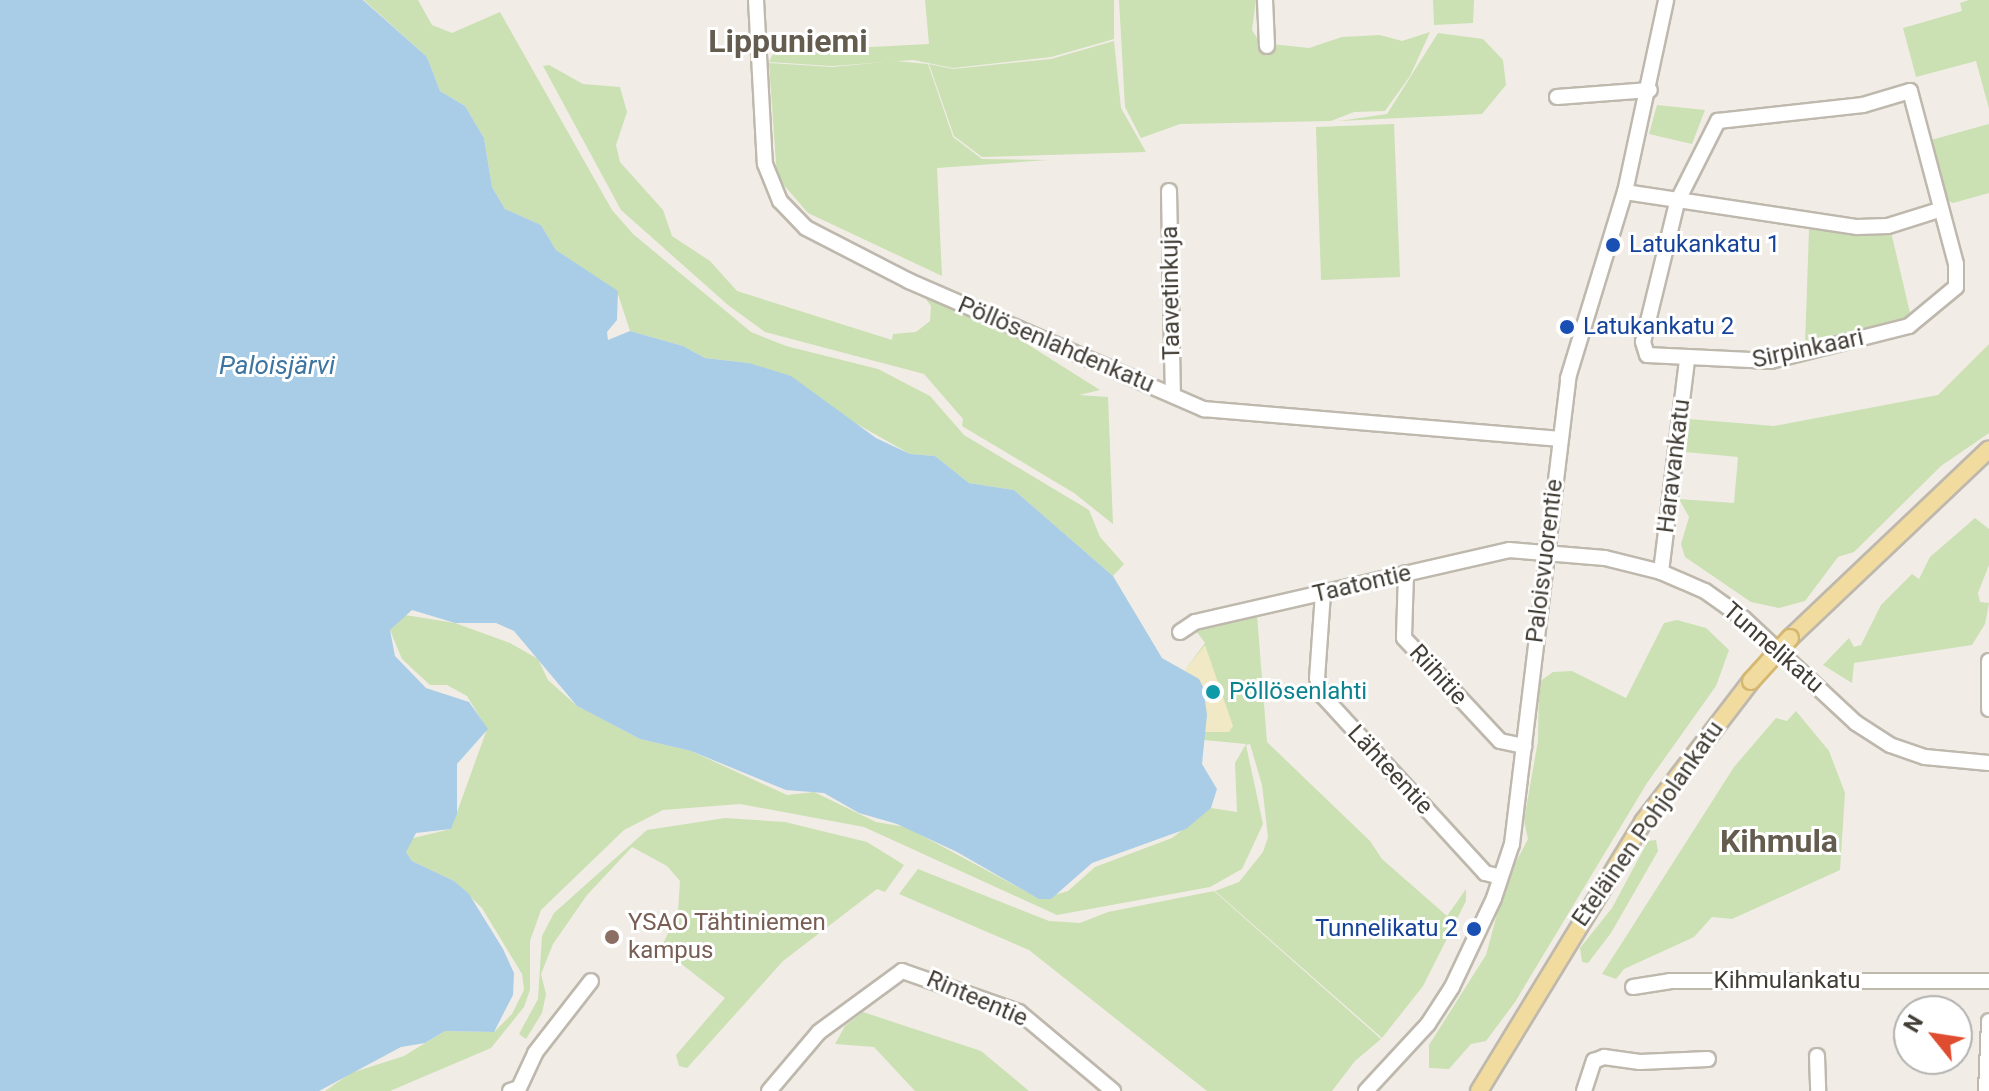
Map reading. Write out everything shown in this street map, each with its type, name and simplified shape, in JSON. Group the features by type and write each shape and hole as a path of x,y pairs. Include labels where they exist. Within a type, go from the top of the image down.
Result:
{"main road":[{"name":"Eteläinen Pohjolankatu","path":"1479,1091 1526,1009 1643,822 1751,681 1790,638 1989,449"},
{"name":"Eteläinen Pohjolankatu","path":"1466,1091 1526,1009"}],"street":[{"name":"Pöllösenlahdenkatu","path":"756,0 765,164 780,201 806,228 909,281 1204,409 1560,439"},
{"path":"1265,0 1267,46"},
{"name":"Paloisvuorentie","path":"1366,1091 1428,1024 1452,987 1501,877 1520,807 1524,746 1573,349 1625,192 1650,90 1666,0"},
{"path":"1557,97 1650,90"},
{"name":"Sirpinkaari","path":"1910,91 1939,210 1958,281 1909,326 1771,361 1687,361 1647,355 1643,342 1677,202 1718,121 1863,105 1910,91"},
{"name":"Taavetinkuja","path":"1169,191 1173,395"},
{"path":"1625,192 1857,227 1896,224 1939,210"},
{"name":"Haravankatu","path":"1661,572 1687,361"},
{"name":"Tunnelikatu","path":"1547,549 1661,572 1705,591 1743,618 1873,735 1925,757 1989,763"},
{"name":"Taatontie","path":"1180,632 1195,622 1406,573 1509,550 1547,549"},
{"name":"Riihitie","path":"1406,573 1404,638 1500,741 1524,746"},
{"name":"Lähteentie","path":"1323,593 1317,678 1323,696 1485,873 1501,877"},
{"path":"1989,661 1989,709"},
{"path":"1989,966 1989,973"},
{"name":"Rinteentie","path":"774,1089 819,1032 902,971 1019,1012 1113,1091"},
{"path":"517,1090 535,1053 591,981"},
{"name":"Kihmulankatu","path":"1633,987 1670,981 1989,981"},
{"path":"1986,1091 1989,1021"},
{"path":"1817,1056 1818,1091"},
{"path":"1584,1091 1594,1061 1604,1057 1640,1062 1708,1059"}],"green space":[{"path":"364,0 418,0 432,25 452,33 500,12 612,210 633,234 751,332 786,346 878,369 930,396 964,435 1089,510 1100,537 1124,564 1113,576 1014,490 969,483 935,456 910,454 749,363 705,358 683,346 630,331 617,291 556,250 541,225 505,209 492,187 484,138 465,106 440,91 427,57"},
{"path":"925,0 1114,0 1114,39 1051,57 953,68 913,60 832,66 769,62 774,52 929,44"},
{"path":"1119,0 1256,0 1252,30 1266,53 1271,44 1309,48 1342,37 1380,35 1402,41 1430,32 1410,76 1385,111 1354,112 1331,121 1180,124 1141,138 1125,107"},
{"path":"1433,0 1474,0 1473,23 1434,25"},
{"path":"1989,0 1989,109 1976,61 1916,77 1903,28 1962,11 1960,3"},
{"path":"1438,33 1483,39 1503,60 1506,85 1482,114 1339,121 1387,114"},
{"path":"1114,41 1121,108 1146,152 982,157 954,136 929,64 953,69 1051,59"},
{"path":"895,61 928,64 953,137 982,159 1048,160 937,168 942,276 808,213 777,177 769,63 832,67"},
{"path":"549,65 583,84 620,87 627,112 616,145 620,162 663,210 672,236 710,261 737,291 892,340 893,334 916,332 930,321 931,306 919,290 997,325 1100,390 1079,395 1108,397 1113,524 1074,493 962,426 963,419 924,374 765,332 728,305 621,210 543,66"},
{"path":"1657,105 1705,110 1692,144 1649,134"},
{"path":"1394,124 1400,277 1321,280 1316,127"},
{"path":"1989,124 1989,193 1953,203 1946,200 1931,140"},
{"path":"1809,229 1865,236 1891,232 1911,317 1805,346"},
{"path":"1989,344 1989,433 1941,466 1854,552 1838,557 1805,601 1779,608 1751,602 1685,557 1681,544 1689,517 1679,499 1734,503 1738,457 1685,452 1689,419 1774,426 1938,395"},
{"path":"1975,518 1989,529 1989,565 1978,593 1980,602 1989,603 1985,624 1972,645 1854,663 1852,683 1823,665 1849,638 1854,647 1861,645 1881,605 1912,574 1919,579 1930,557"},
{"path":"405,615 455,623 510,643 538,659 548,680 577,706 640,739 691,751 787,795 814,792 876,822 906,827 1040,899 1068,891 1095,867 1172,838 1211,808 1237,812 1235,763 1246,744 1204,740 1203,687 1185,670 1205,643 1194,628 1257,615 1267,742 1370,841 1382,859 1447,916 1466,889 1466,901 1423,986 1382,1038 1215,891 1239,882 1263,852 1268,837 1262,785 1250,744 1246,745 1263,824 1242,869 1210,887 1057,915 864,827 740,804 663,810 624,830 541,910 530,941 530,990 524,1007 491,1048 390,1091 325,1091 351,1073 404,1056 445,1031 494,1032 512,1014 524,990 522,974 482,908 454,881 412,861 406,852 409,839 451,829 487,729 467,696 447,685 430,685 402,659 390,630"},
{"path":"1677,620 1706,628 1729,650 1716,686 1647,783 1515,1002 1486,1041 1471,1044 1449,1069 1429,1068 1429,1045 1486,955 1506,881 1528,839 1524,820 1538,741 1539,682 1553,672 1572,671 1626,698 1664,623"},
{"path":"1796,711 1829,751 1845,793 1840,870 1732,919 1712,917 1694,937 1624,969 1616,979 1602,974 1734,767 1776,718 1787,721"},
{"path":"725,818 785,822 867,842 904,865 885,892 877,889 783,961 687,1068 679,1066 676,1055 725,998 661,948 678,912 680,881 667,866 632,847 587,895 553,944 541,974 546,994 542,1013 526,1039 519,1034 538,999 542,936 554,913 647,830"},
{"path":"1656,840 1658,851 1611,933 1588,963 1582,962 1580,948 1612,908 1648,841"},
{"path":"918,869 1049,921 1080,923 1108,912 1214,891 1381,1039 1355,1061 1332,1091 1207,1091 1029,950 899,894"},
{"path":"863,1012 981,1051 1029,1091 915,1091 874,1047 835,1044 845,1026"}],"sand":[{"name":"Pöllösenlahti","path":"1205,645 1233,726 1229,732 1203,732 1207,715 1185,670"}],"water":[{"name":"Paloisjärvi","path":"0,0 363,0 427,57 440,91 465,106 484,138 492,187 505,209 541,225 556,250 618,291 617,320 607,332 608,340 630,331 683,346 705,358 749,363 791,376 876,438 910,454 935,456 969,483 1014,490 1113,576 1162,658 1199,679 1203,687 1207,715 1202,764 1217,789 1211,808 1186,829 1092,863 1051,899 1039,899 957,852 897,824 859,813 824,793 786,790 691,751 640,739 577,706 514,631 496,623 455,623 412,610 390,630 395,656 426,688 469,702 488,729 457,764 457,814 451,829 416,833 406,852 412,861 454,881 469,894 503,949 514,973 513,995 494,1032 445,1031 425,1043 401,1047 319,1091 0,1091"}],"place":[{"name":"Latukankatu 1","path":"1613,245"},
{"name":"Latukankatu 2","path":"1567,327"},
{"name":"Pöllösenlahti","path":"1213,692"},
{"name":"Tunnelikatu 2","path":"1474,929"},
{"name":"YSAO Tähtiniemen kampus","path":"612,937"}],"district":[{"name":"Lippuniemi","path":"788,41"},
{"name":"Kihmula","path":"1779,841"}]}
